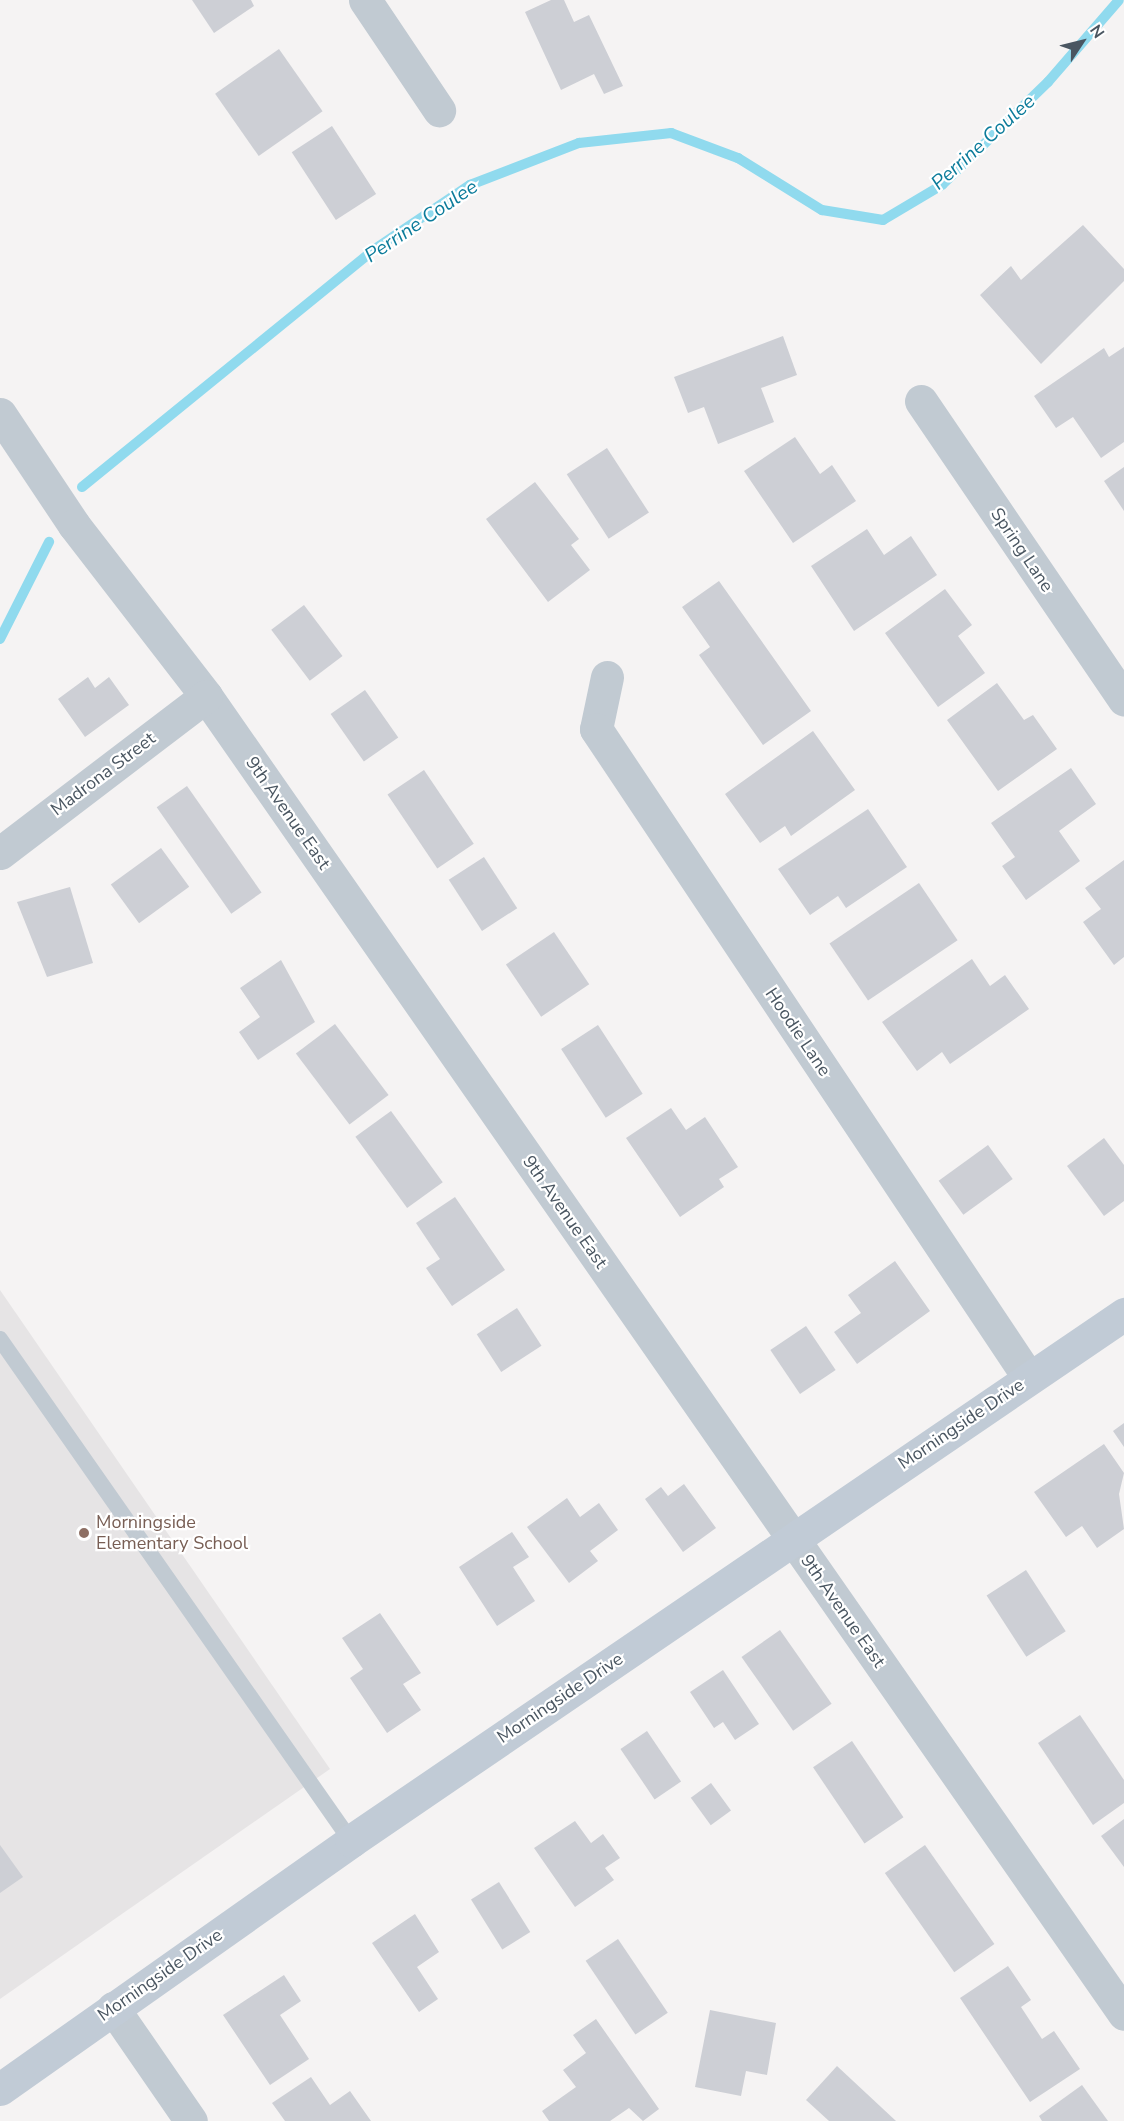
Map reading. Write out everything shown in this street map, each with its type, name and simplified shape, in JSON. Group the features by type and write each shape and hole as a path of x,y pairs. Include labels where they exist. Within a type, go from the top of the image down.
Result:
{"street":[{"path":"365,0 439,110"},
{"name":"Spring Lane","path":"921,400 1124,700"},
{"name":"9th Avenue East","path":"0,414 74,525 206,696 1124,2014"},
{"name":"Hoodie Lane","path":"607,677 596,729 1029,1378"},
{"name":"Madrona Street","path":"0,853 206,696"},
{"name":"Morningside Drive","path":"0,2089 351,1841 1124,1314"},
{"path":"113,2007 192,2121"}],"lane":[{"path":"0,1339 351,1841"}],"shaded area":[{"name":"Morningside Elementary School","path":"0,1290 330,1769 0,1999"}],"building":[{"path":"192,0 251,0 254,6 214,33"},
{"path":"551,0 564,0 574,22 589,15 623,86 604,94 594,74 561,90 525,12"},
{"path":"279,49 323,111 259,156 215,94"},
{"path":"332,126 376,194 336,220 292,152"},
{"path":"1083,225 1124,269 1124,281 1041,364 980,295 1011,266 1021,280"},
{"path":"783,336 797,375 761,388 774,422 718,444 704,407 688,413 674,377"},
{"path":"1124,347 1124,442 1101,458 1073,417 1056,428 1034,396 1104,348 1109,357"},
{"path":"795,437 820,474 832,465 856,501 793,543 744,471"},
{"path":"607,448 649,513 609,539 567,474"},
{"path":"1124,467 1124,511 1104,481"},
{"path":"535,482 579,539 571,545 590,570 548,602 486,519"},
{"path":"867,529 884,555 911,536 937,575 854,631 811,566"},
{"path":"719,581 811,711 763,745 699,655 710,647 682,607"},
{"path":"945,589 972,625 958,636 985,673 938,707 885,633"},
{"path":"304,605 343,656 310,681 271,630"},
{"path":"88,677 95,688 109,677 129,705 85,737 58,699"},
{"path":"997,683 1024,720 1033,715 1057,749 998,791 947,720"},
{"path":"365,690 398,738 364,762 331,714"},
{"path":"813,731 855,790 791,836 785,826 760,843 725,794"},
{"path":"1071,768 1096,804 1059,831 1080,861 1026,900 1002,866 1015,857 991,823"},
{"path":"424,770 474,844 437,868 388,795"},
{"path":"187,786 262,892 231,914 157,807"},
{"path":"868,809 907,867 846,908 838,896 810,915 778,869"},
{"path":"161,848 189,887 139,923 111,884"},
{"path":"484,857 517,908 482,931 449,880"},
{"path":"1124,860 1124,957 1114,965 1083,922 1101,909 1085,888"},
{"path":"919,883 958,940 868,1001 829,943"},
{"path":"70,887 93,963 47,977 17,902"},
{"path":"554,932 589,984 541,1017 506,964"},
{"path":"972,959 990,986 1005,975 1029,1009 950,1064 942,1052 917,1071 882,1022"},
{"path":"281,960 315,1022 258,1060 239,1032 260,1017 240,988"},
{"path":"335,1024 389,1095 349,1125 296,1053"},
{"path":"598,1025 643,1094 606,1118 561,1049"},
{"path":"671,1108 686,1130 705,1117 738,1167 719,1179 724,1187 680,1217 626,1138"},
{"path":"391,1111 443,1182 407,1208 355,1137"},
{"path":"1104,1138 1124,1165 1124,1201 1104,1216 1067,1166"},
{"path":"988,1145 1013,1179 963,1215 939,1181"},
{"path":"455,1197 505,1270 452,1306 426,1268 440,1259 416,1223"},
{"path":"895,1261 930,1311 857,1364 834,1332 861,1313 848,1295"},
{"path":"517,1308 542,1346 501,1372 477,1334"},
{"path":"806,1326 836,1370 800,1394 770,1350"},
{"path":"1124,1423 1124,1447 1113,1431"},
{"path":"1104,1444 1124,1473 1119,1494 1124,1529 1097,1548 1082,1526 1066,1537 1034,1492"},
{"path":"684,1484 716,1528 683,1552 645,1499 661,1487 668,1496"},
{"path":"567,1498 580,1517 599,1503 618,1530 590,1551 598,1561 569,1583 527,1527"},
{"path":"512,1532 529,1557 513,1567 535,1601 497,1626 459,1567"},
{"path":"1026,1570 1066,1631 1026,1657 987,1596"},
{"path":"380,1613 421,1673 403,1684 421,1710 387,1733 350,1678 363,1669 342,1638"},
{"path":"780,1630 832,1704 793,1731 741,1657"},
{"path":"723,1670 759,1724 735,1740 723,1722 714,1728 690,1692"},
{"path":"1080,1715 1124,1780 1124,1803 1093,1825 1038,1743"},
{"path":"647,1731 681,1782 655,1799 620,1749"},
{"path":"852,1741 903,1817 864,1844 813,1767"},
{"path":"711,1783 731,1811 711,1825 691,1798"},
{"path":"1124,1819 1124,1867 1101,1836"},
{"path":"575,1821 591,1843 603,1834 620,1858 605,1868 614,1880 575,1907 534,1848"},
{"path":"0,1845 23,1877 0,1893"},
{"path":"925,1845 994,1944 954,1972 885,1873"},
{"path":"499,1882 530,1932 502,1950 471,1899"},
{"path":"415,1914 439,1952 417,1967 438,1999 419,2012 372,1943"},
{"path":"618,1939 668,2013 635,2035 586,1961"},
{"path":"1008,1966 1031,2000 1021,2007 1042,2039 1054,2031 1080,2069 1030,2102 960,1998"},
{"path":"284,1975 301,2001 280,2015 309,2059 270,2085 223,2015"},
{"path":"710,2010 776,2023 767,2075 746,2071 741,2096 695,2087"},
{"path":"596,2019 659,2109 643,2121 629,2108 610,2121 549,2121 542,2111 576,2087 563,2070 586,2053 573,2035"},
{"path":"837,2066 896,2121 829,2121 806,2100"},
{"path":"311,2077 330,2105 350,2091 371,2121 285,2121 272,2103"},
{"path":"1082,2085 1108,2121 1042,2121 1039,2116"}],"waterway":[{"name":"Perrine Coulee","path":"82,487 375,249 470,185 579,143 671,133 738,158 822,210 883,220 942,185 1048,82 1119,0"},
{"name":"Perrine Coulee","path":"0,639 49,542"}],"place":[{"name":"Morningside Elementary School","path":"84,1533"}]}
